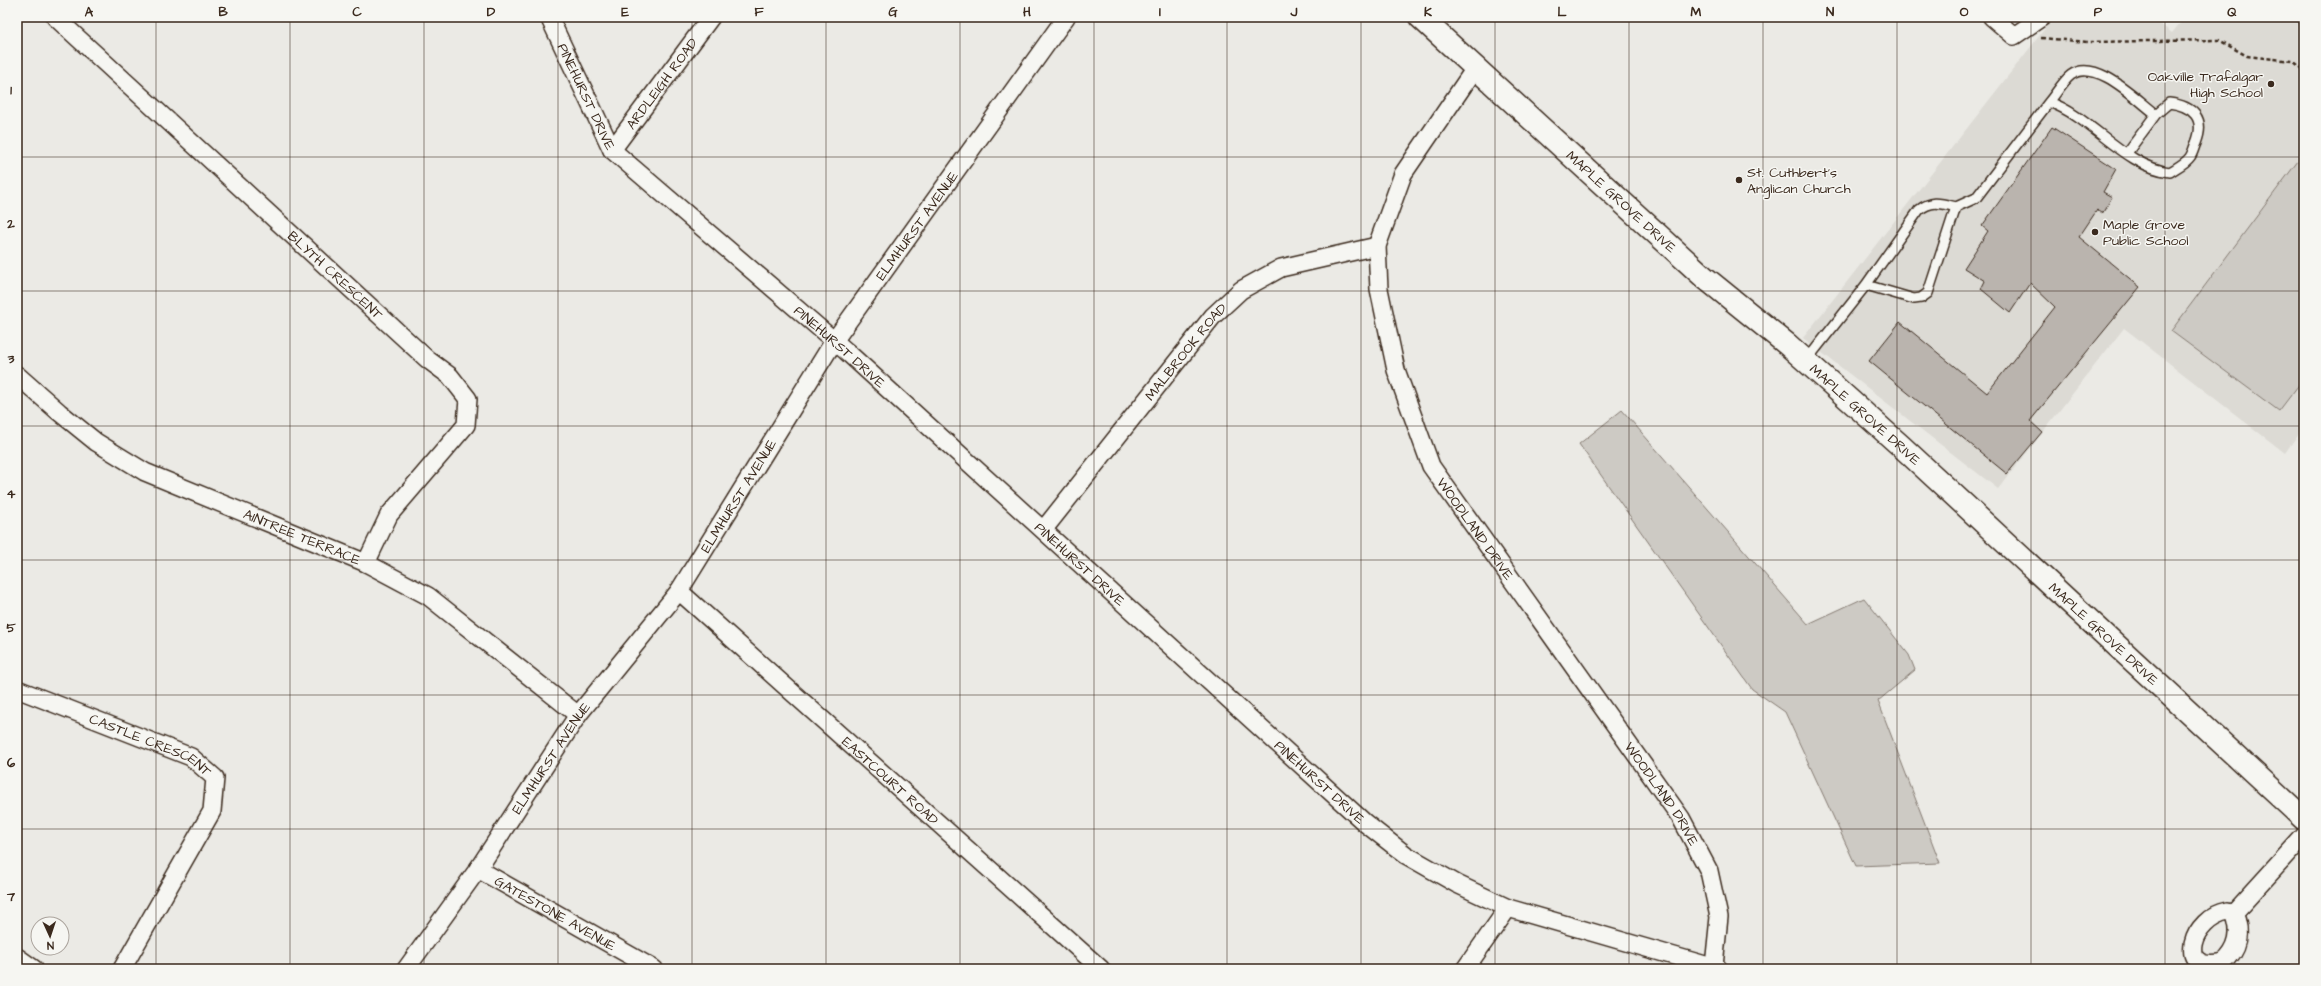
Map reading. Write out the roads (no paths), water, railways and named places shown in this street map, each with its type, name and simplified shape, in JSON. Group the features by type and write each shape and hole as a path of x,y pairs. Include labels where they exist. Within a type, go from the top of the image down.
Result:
{"street":[{"name":"BLYTH CRESCENT","path":"56,17 428,359 450,376 468,399 466,424 389,515 366,563"},
{"name":"PINEHURST DRIVE","path":"549,17 612,150 834,341 1044,529 1365,823 1406,855 1457,884 1508,908 1716,968"},
{"name":"ARDLEIGH ROAD","path":"612,150 711,17"},
{"name":"ELMHURST AVENUE","path":"406,969 478,868 578,715 679,591 834,341 1066,17"},
{"name":"MAPLE GROVE DRIVE","path":"1420,17 1704,277 1806,361 1901,446 2304,819"},
{"path":"1992,17 2014,36 2042,17"},
{"name":"WOODLAND DRIVE","path":"1476,67 1404,174 1377,246 1379,289 1396,370 1431,466 1681,818 1709,871 1719,917 1716,968"},
{"name":"MALBROOK ROAD","path":"1044,529 1213,316 1240,290 1281,268 1377,246"},
{"name":"AINTREE TERRACE","path":"17,375 96,442 145,472 366,563 428,596 578,715"},
{"name":"EASTCOURT ROAD","path":"679,591 1101,969"},
{"name":"CASTLE CRESCENT","path":"17,689 191,757 215,778 212,811 122,969"},
{"path":"2234,913 2304,836"},
{"name":"GATESTONE AVENUE","path":"478,868 654,969"},
{"path":"1465,969 1508,908"},
{"path":"17,956 34,969"}],"lane":[{"path":"1806,361 1866,285 1919,210 1927,204 1936,202 1956,207 1976,198 2071,75 2082,72 2105,74 2156,114"},
{"path":"2049,102 2066,108 2127,152 2155,170 2170,172 2190,158 2200,132 2200,125 2196,114 2180,104 2169,103 2156,114 2127,152"},
{"path":"1866,285 1914,299 1922,298 1928,293 1956,207"}],"place":[{"name":"Oakville Trafalgar High School","path":"2271,84"},
{"name":"St. Cuthbert's Anglican Church","path":"1739,180"},
{"name":"Maple Grove Public School","path":"2095,232"}]}
